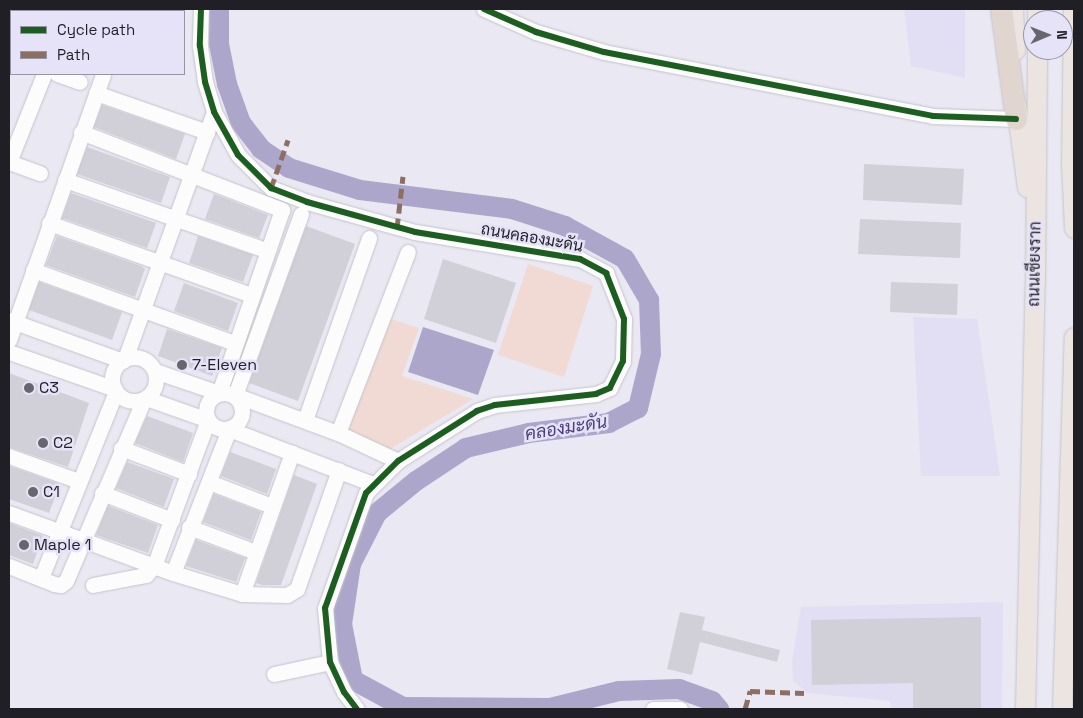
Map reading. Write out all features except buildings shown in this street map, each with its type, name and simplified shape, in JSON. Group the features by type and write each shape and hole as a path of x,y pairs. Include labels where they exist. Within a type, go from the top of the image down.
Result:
{"highway":[{"path":"1001,9 1016,119"}],"main road":[{"path":"1013,9 1016,119 1036,236"},
{"path":"1072,9 1071,162 1074,228"},
{"name":"ถนนเชียงราก","path":"1025,709 1036,236 1037,60"},
{"path":"1062,709 1064,577 1072,452 1074,337"}],"street":[{"name":"ถนนคลองมะดัน","path":"201,9 200,46 205,82 214,112 243,162 271,188 306,202 415,232 580,258 606,273 614,286 624,320 623,361 610,388 596,394 495,405 477,411 398,461 373,484 361,503 325,608 330,662 344,692 357,709"},
{"path":"484,9 536,32 604,52 934,116 1016,119"},
{"path":"40,173 9,162 44,75"},
{"path":"60,75 80,82"},
{"path":"9,340 12,321 33,270 81,132 104,75"},
{"path":"96,93 207,132"},
{"path":"41,578 58,530 115,390 113,373 124,360 214,112"},
{"path":"81,132 192,173 282,210 266,250 218,393 208,408 208,420 154,566 146,575 93,585"},
{"path":"65,180 266,250"},
{"path":"173,573 189,527 209,482 229,429 236,425 241,408 235,395 301,214"},
{"path":"49,223 251,295"},
{"path":"305,420 370,238"},
{"path":"338,433 408,252"},
{"path":"33,270 235,343"},
{"path":"12,321 124,360 144,360 155,371 218,393 235,395 305,420 398,461"},
{"path":"9,352 115,390 125,400 145,398 208,420 220,429 229,429 373,484"},
{"path":"9,566 61,585 66,581 121,448 145,398 156,384 155,371"},
{"path":"121,448 189,474"},
{"path":"242,594 292,452"},
{"path":"1072,452 1074,483"},
{"path":"9,456 79,482"},
{"path":"9,513 173,573 242,594 287,595 297,589 339,470"},
{"path":"209,482 272,506"},
{"path":"102,493 172,520"},
{"path":"189,527 256,552"},
{"path":"274,674 330,662"},
{"path":"653,709 680,709"}],"shaded area":[{"path":"904,9 965,9 965,78 911,66"},
{"path":"528,264 593,286 564,377 498,355"},
{"path":"385,317 419,328 402,376 473,399 387,451 342,429"},
{"path":"913,317 977,319 1000,476 921,476"},
{"path":"423,327 494,350 478,395 408,372"},
{"path":"1003,602 1002,709 892,709 890,701 808,693 793,681 792,661 801,607"}],"waterway":[{"name":"คลองมะดัน","path":"219,9 219,44 227,84 241,123 261,149 289,168 360,190 512,209 565,226 625,259 649,300 651,354 638,408 609,423 529,433 466,448 416,481 377,513 351,564 342,624 353,680 403,707 550,708 619,691 679,689 712,701 719,709"}],"marked path":[{"path":"271,188 288,140"},
{"path":"397,228 403,176"},
{"path":"745,709 750,691 804,693"}],"cycle path":[{"path":"201,9 200,46 205,82 214,112 238,155 271,188 307,202 415,232 580,259 606,273 624,319 623,361 610,388 596,394 495,405 477,411 398,461 366,493 325,608 330,662 344,692 357,709"},
{"path":"484,9 536,32 604,52 933,116 1016,119"}],"place":[{"name":"7-Eleven","path":"182,365"},
{"name":"C3","path":"29,388"},
{"name":"C2","path":"43,443"},
{"name":"C1","path":"33,492"},
{"name":"Maple 1","path":"24,545"}]}
